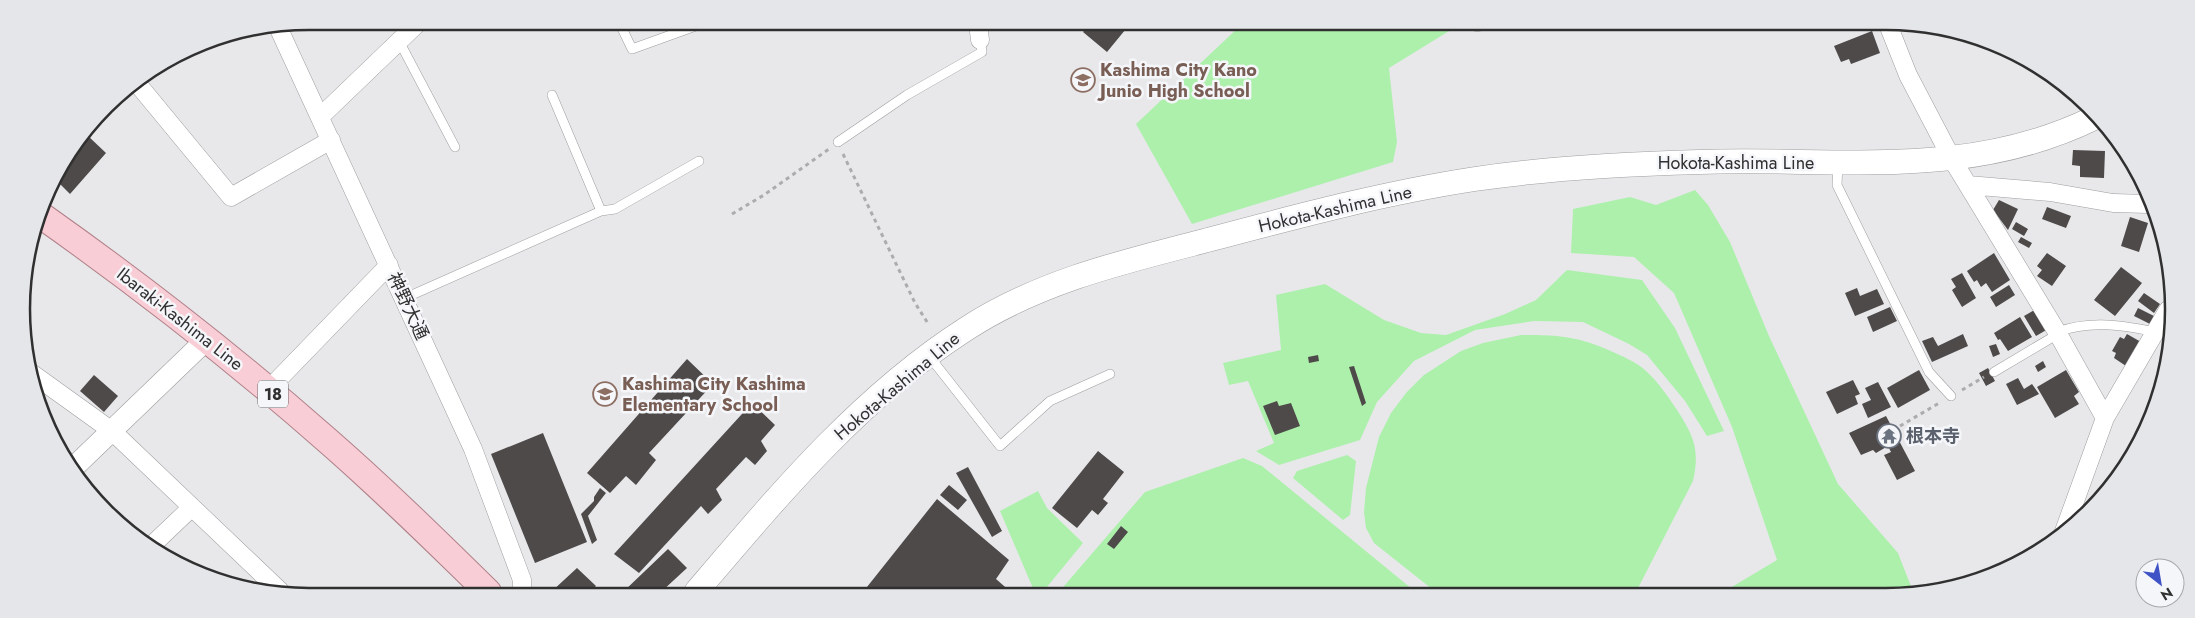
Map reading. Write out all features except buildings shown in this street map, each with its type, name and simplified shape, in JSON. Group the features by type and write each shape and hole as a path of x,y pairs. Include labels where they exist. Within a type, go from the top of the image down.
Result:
{"main road":[{"name":"Hokota-Kashima Line","path":"699,588 781,493 830,442 876,399 928,356 990,314 1024,297 1083,274 1256,227 1399,193 1488,178 1652,163 1749,160 1899,163 1952,159 2024,144 2090,119"},
{"name":"Ibaraki-Kashima Line","path":"45,218 130,278 268,390 343,455 484,588"}],"street":[{"path":"320,117 411,30"},
{"path":"1891,30 1908,75 1952,159 2058,333 2105,418"},
{"name":"神野大通","path":"280,32 405,298 473,449 517,565 522,580 522,588"},
{"path":"140,87 231,197 331,140"},
{"path":"1968,184 2050,192 2113,203 2145,204"},
{"path":"268,390 389,264"},
{"path":"2068,521 2105,418 2165,316"},
{"path":"77,464 207,339"},
{"path":"39,379 112,431 192,507 266,585"},
{"path":"155,542 192,507"}],"lane":[{"path":"623,30 632,49 685,30"},
{"path":"838,142 907,95 982,52 979,32"},
{"path":"399,41 455,147"},
{"path":"552,94 601,211"},
{"path":"405,298 601,211 615,209 699,161"},
{"path":"1838,163 1837,185 1929,372 1951,396"},
{"path":"1994,372 2073,326 2102,323 2156,332"},
{"path":"928,356 1000,446 1050,401 1110,374"}],"path":[{"path":"732,214 764,195 838,142 914,303 929,325"}],"green space":[{"path":"1236,30 1451,30 1389,68 1397,142 1393,162 1192,224 1136,124"},
{"path":"1695,190 1708,205 1730,242 1769,336 1838,484 1898,553 1911,587 1730,588 1777,560 1732,427 1674,293 1634,257 1571,253 1573,209 1630,197 1656,205"},
{"path":"1567,270 1642,280 1675,328 1724,431 1707,436 1685,401 1647,355 1629,344 1583,322 1534,321 1475,330 1414,361 1377,402 1360,440 1279,465 1256,451 1274,443 1248,381 1229,385 1223,363 1281,350 1276,295 1325,284 1384,320 1421,333 1446,335 1505,314 1536,300"},
{"path":"1521,335 1546,335 1579,340 1601,347 1634,362 1651,375 1683,419 1694,444 1696,460 1693,481 1638,588 1431,588 1374,543 1366,528 1364,512 1366,488 1379,437 1391,413 1406,393 1424,375 1461,351 1483,343"},
{"path":"1347,455 1356,461 1350,515 1343,520 1293,478 1297,471"},
{"path":"1243,458 1262,466 1411,588 1062,588 1145,492"},
{"path":"1038,491 1047,508 1083,543 1046,588 1033,588 1000,511"}],"place":[{"name":"Kashima City Kano Junio High School","path":"1083,80"},
{"name":"Kashima City Kashima Elementary School","path":"605,394"},
{"name":"根本寺","path":"1889,436"}]}
